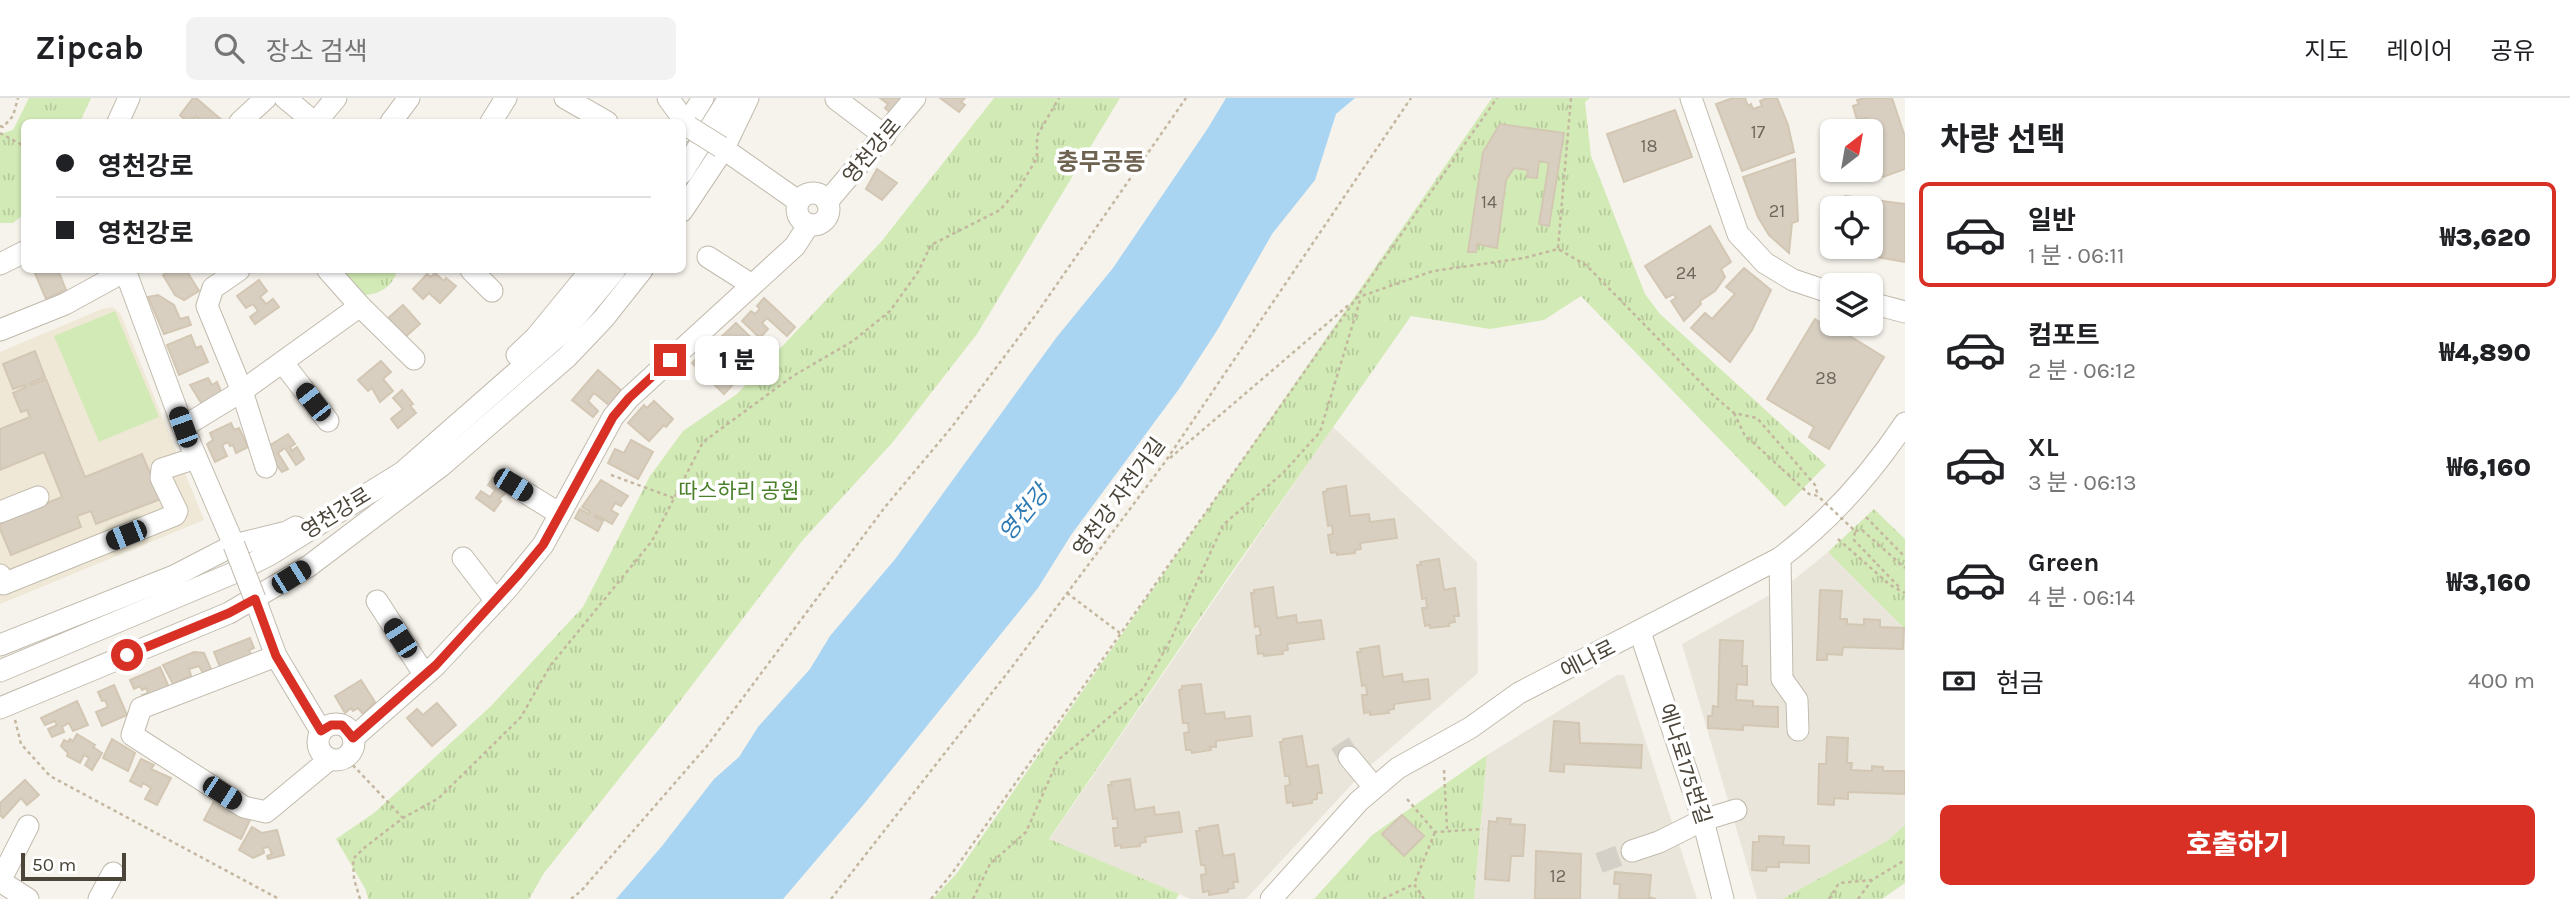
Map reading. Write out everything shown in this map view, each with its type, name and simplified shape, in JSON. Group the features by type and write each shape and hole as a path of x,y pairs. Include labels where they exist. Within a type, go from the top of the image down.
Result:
{"street":[{"path":"119,119 129,98"},
{"path":"243,119 266,98"},
{"path":"285,98 311,119"},
{"path":"318,119 336,98"},
{"path":"393,119 409,98"},
{"path":"493,119 506,98"},
{"path":"565,98 602,119"},
{"path":"668,98 681,119"},
{"path":"703,98 686,128 722,148 798,201 798,215 810,224"},
{"path":"686,167 729,98"},
{"path":"686,205 722,148 748,98"},
{"name":"영천강로","path":"827,202 915,98"},
{"path":"1691,98 1738,234 1765,263 1793,280 1820,289"},
{"path":"836,99 885,136"},
{"name":"영천강로","path":"276,656 141,708 132,735 244,807 266,812 343,751 436,665 496,601 543,545 613,417 629,398 795,246 810,224 823,220 828,212 827,202 816,193 806,194 798,201"},
{"path":"0,264 21,254"},
{"path":"708,257 752,285"},
{"path":"0,330 65,304 121,273"},
{"path":"127,273 183,427 234,545 276,656 321,731 321,753 343,751 342,725 331,725 321,731"},
{"path":"235,273 213,288 207,306 242,391 265,467"},
{"path":"331,273 414,359"},
{"path":"474,273 492,290"},
{"name":"영천강로","path":"0,645 174,576 234,545 287,532 434,430 536,337 589,273"},
{"name":"영천강로","path":"0,671 270,555 403,472 566,329 613,273"},
{"name":"영천강로","path":"7,711 229,613 309,566 441,466 567,357 604,318 640,273"},
{"path":"183,427 283,363 360,306"},
{"path":"1883,306 1905,312"},
{"path":"283,363 328,421"},
{"name":"에나로","path":"1271,899 1374,787 1398,768 1470,728 1519,693 1780,558 1807,537 1842,503 1905,423"},
{"path":"0,575 4,584 175,515 177,511 161,478 162,469 196,458"},
{"path":"513,485 560,514"},
{"path":"0,512 38,497"},
{"path":"463,558 496,601"},
{"path":"1780,558 1782,679 1797,700 1798,730"},
{"path":"377,601 424,674"},
{"name":"에나로175번길","path":"1640,632 1703,820 1723,899"},
{"path":"1349,757 1374,787"},
{"path":"1632,851 1659,842 1703,820 1736,810"},
{"path":"28,826 0,881 28,899"},
{"path":"99,899 113,873"}],"path":[{"path":"0,126 3,127 13,116 18,98"},
{"path":"360,899 354,878 353,859 403,818 439,797 522,717 550,666 652,541 704,442 793,376 853,341 890,311 918,272 931,244 1000,210 1019,188 1037,158 1037,136 1059,98"},
{"path":"571,899 581,891 707,746 885,507 951,428 1029,324 1186,98"},
{"name":"영천강 자전거길","path":"831,899 1165,462 1411,98"},
{"path":"931,899 953,872 1497,98"},
{"path":"1558,249 1571,98"},
{"path":"0,133 21,144"},
{"path":"1165,462 1356,298 1433,271 1524,258 1558,249 1586,265 1714,396 1734,413 1744,434 1809,494 1818,496 1855,531"},
{"path":"973,899 989,864 1026,832 1058,760 1143,689 1171,639 1223,525 1283,473 1320,432 1361,296"},
{"path":"1734,413 1757,418 1815,485 1818,496"},
{"path":"611,475 674,498"},
{"path":"1866,517 1905,557"},
{"path":"1855,531 1862,530 1905,568"},
{"path":"1855,531 1854,540 1903,592"},
{"path":"1838,539 1890,585 1903,592"},
{"path":"1067,593 1120,633"},
{"path":"7,711 21,744 50,776 279,899"},
{"path":"343,751 403,818"},
{"path":"1444,770 1447,831"},
{"path":"1407,799 1435,832"},
{"path":"1435,832 1483,829"},
{"path":"1383,899 1414,884 1435,832"},
{"path":"1858,899 1872,880 1905,860"},
{"path":"1829,899 1839,883 1872,880"},
{"path":"1414,884 1424,899"}],"shaded area":[{"path":"113,307 121,315 204,520 0,604 0,352 102,309"},
{"path":"1333,427 1477,562 1478,673 1364,771 1246,899 1191,899 1049,840"},
{"path":"1828,552 1905,629 1905,825 1887,841 1782,899 1757,899 1682,644 1786,586"},
{"path":"1617,675 1624,675 1697,899 1474,899 1487,755"}],"green space":[{"path":"29,98 91,98 81,119 21,119 21,216 13,223 0,223 0,134 13,130"},
{"name":"따스하리 공원","path":"994,98 1120,98 977,334 892,443 802,541 544,873 529,899 368,899 366,890 336,839 374,813 490,707 583,607 650,476 683,431 737,394 881,242"},
{"path":"1492,98 1590,98 1585,102 1591,156 1645,294 1660,314 1826,465 1785,507 1581,296 1544,320 1490,329 1411,316 1049,839 1179,894 1176,899 933,899 957,873"},
{"path":"340,273 396,273 384,289 362,295"},
{"path":"115,311 159,417 99,442 54,336"},
{"path":"1874,509 1905,539 1905,629 1828,552"},
{"path":"1487,755 1474,899 1314,899 1372,835"},
{"path":"1905,825 1905,883 1882,899 1782,899 1887,841"}],"water":[{"name":"영천강","path":"1226,98 1355,98 1336,114 1315,180 1272,234 1218,329 1179,389 1071,535 1038,588 864,804 783,899 616,899 662,846 714,779 739,757 758,727 810,669 830,636 896,558 1056,338 1113,268"}],"building":[{"path":"193,98 196,98 220,119 185,119 180,115"},
{"path":"880,98 902,98 891,113 885,108 888,104"},
{"path":"940,98 965,98 961,102 965,105 959,112"},
{"path":"1733,98 1745,98 1748,106 1751,104 1753,109 1762,106 1760,101 1777,98 1788,125 1794,152 1742,171 1716,104"},
{"path":"1892,98 1905,137 1905,169 1883,177 1883,119 1857,119 1853,106 1859,104 1857,100"},
{"path":"1675,110 1692,157 1624,182 1607,134"},
{"path":"1500,124 1564,133 1549,226 1539,224 1549,163 1539,161 1537,178 1527,177 1528,170 1514,168 1506,180 1497,248 1477,244 1476,252 1468,252 1483,152"},
{"path":"1795,159 1798,221 1792,223 1789,253 1769,235 1758,217 1743,177"},
{"path":"877,169 897,183 882,200 866,189"},
{"path":"1883,201 1905,204 1905,262 1883,258"},
{"path":"1710,226 1731,262 1721,269 1725,277 1715,291 1700,301 1701,304 1684,321 1671,301 1676,298 1674,294 1666,298 1645,266"},
{"path":"1744,268 1771,290 1752,330 1730,362 1691,328 1705,313 1712,319 1735,294 1726,287"},
{"path":"35,273 59,273 66,290 46,299"},
{"path":"188,273 199,291 184,300 175,295 163,275"},
{"path":"435,273 456,286 440,303 429,293 423,299 413,289 427,274 431,277"},
{"path":"259,280 267,291 260,297 266,304 273,299 279,307 255,324 250,317 258,311 253,304 246,308 237,296"},
{"path":"158,295 174,305 180,319 188,317 191,325 164,334 148,297"},
{"path":"764,298 795,327 787,336 767,318 762,323 768,329 760,338 742,321 751,311 755,314 760,309 757,306"},
{"path":"403,305 420,324 405,337 388,318"},
{"path":"1815,319 1820,322 1820,336 1850,336 1884,357 1829,449 1809,437 1814,427 1767,399"},
{"path":"736,323 769,355 759,364 742,348 731,362 713,345"},
{"path":"191,335 196,348 201,346 208,362 179,375 167,345"},
{"path":"706,348 738,379 724,394 692,363"},
{"path":"35,351 45,377 30,383 31,385 46,379 85,477 142,454 161,499 96,524 91,511 77,516 81,527 11,555 0,529 0,522 62,497 44,452 0,470 0,429 30,417 27,410 21,412 13,393 26,387 25,385 13,389 3,364"},
{"path":"381,361 391,372 383,379 393,391 380,402 372,388 368,391 358,380"},
{"path":"598,370 621,390 609,405 594,393 588,401 598,411 593,417 572,400"},
{"path":"208,378 212,385 217,382 222,394 205,409 190,385"},
{"path":"402,390 413,404 410,406 416,413 398,428 391,419 403,409 393,398"},
{"path":"654,401 673,419 649,441 628,423 644,405 647,408"},
{"path":"231,423 234,430 239,428 248,447 236,453 233,445 230,446 228,442 222,445 227,456 215,462 207,444 213,440 210,433"},
{"path":"288,434 295,444 290,447 292,451 297,447 304,459 296,465 285,448 278,453 288,469 282,472 264,449"},
{"path":"631,440 653,452 638,479 608,463 615,449 624,453"},
{"path":"493,478 509,490 499,499 501,501 494,511 476,498 481,491 490,497 495,490 488,485"},
{"path":"601,480 628,496 621,506 615,503 611,510 618,514 612,524 596,515 595,517 603,521 598,531 575,518 580,509 589,514 590,512 582,507"},
{"path":"1346,486 1350,516 1369,514 1370,522 1394,519 1397,538 1360,543 1361,549 1355,550 1355,553 1331,553 1328,535 1333,534 1332,525 1328,526 1323,492"},
{"path":"1439,559 1444,590 1455,588 1459,616 1454,616 1455,622 1449,623 1449,626 1430,628 1430,625 1425,626 1422,608 1427,608 1426,598 1422,599 1417,565 1421,565 1420,562"},
{"path":"1273,587 1277,618 1296,615 1297,623 1321,620 1324,639 1287,644 1288,650 1282,651 1283,654 1258,654 1256,636 1261,635 1259,626 1255,627 1251,593 1254,593 1254,590"},
{"path":"1820,590 1842,591 1840,619 1847,619 1847,624 1864,625 1864,619 1880,620 1880,627 1904,628 1903,649 1843,647 1842,655 1827,654 1827,660 1817,660"},
{"path":"250,638 254,648 249,650 253,659 222,672 214,652"},
{"path":"1720,640 1743,641 1742,666 1747,666 1747,685 1737,684 1736,700 1753,701 1753,706 1778,707 1778,727 1743,725 1743,730 1708,728 1708,716 1712,716 1713,706 1718,707"},
{"path":"1379,646 1383,677 1402,674 1403,682 1428,679 1430,699 1394,704 1394,709 1388,710 1389,713 1364,713 1362,695 1367,695 1366,685 1362,686 1357,652 1361,652 1360,649"},
{"path":"194,652 204,653 211,669 203,673 199,666 189,669 191,676 173,684 163,665"},
{"path":"160,667 171,692 145,703 142,695 148,693 146,688 142,690 140,686 134,689 130,680"},
{"path":"361,680 375,702 363,714 358,708 353,711 351,708 345,713 335,696"},
{"path":"1201,684 1205,714 1224,712 1225,719 1250,716 1252,736 1216,741 1216,747 1210,747 1211,750 1192,753 1191,750 1186,750 1184,733 1189,732 1188,723 1183,723 1179,690 1182,686"},
{"path":"114,685 127,715 102,726 96,712 108,707 98,692"},
{"path":"77,701 88,725 73,731 69,723 62,727 64,732 52,737 48,729 57,725 55,721 45,725 41,718"},
{"path":"437,703 456,725 432,746 407,718 417,709 423,715"},
{"path":"1554,721 1579,723 1580,743 1642,745 1641,768 1564,764 1564,772 1550,771"},
{"path":"77,734 95,745 93,747 102,753 92,770 85,765 89,758 84,755 80,763 67,756 68,753 61,746 64,740 73,741"},
{"path":"1302,736 1307,767 1318,765 1322,793 1317,793 1317,799 1312,800 1312,803 1293,806 1293,802 1287,803 1285,786 1290,785 1289,776 1285,776 1280,742 1283,742 1283,739"},
{"path":"1827,737 1848,738 1847,763 1852,763 1851,770 1872,771 1872,766 1883,767 1883,771 1905,771 1905,794 1848,792 1848,799 1834,798 1834,805 1818,804 1819,764 1826,764"},
{"path":"112,739 135,753 128,771 103,758"},
{"path":"141,759 154,765 151,769 171,778 157,805 145,799 151,788 143,783 141,787 130,781"},
{"path":"1130,779 1135,810 1154,807 1155,815 1179,812 1182,832 1145,837 1146,842 1140,843 1140,846 1115,846 1113,828 1118,828 1117,818 1113,819 1108,785 1112,785 1111,782"},
{"path":"25,780 39,795 27,805 21,798 3,818 0,815 0,803"},
{"path":"215,799 251,818 241,839 204,820"},
{"path":"1402,815 1424,836 1404,856 1382,834"},
{"path":"1497,818 1511,819 1510,824 1525,825 1523,856 1511,856 1509,881 1485,879 1489,821 1497,822"},
{"path":"1218,825 1223,856 1234,854 1238,882 1233,882 1234,888 1228,889 1228,892 1209,895 1209,891 1203,892 1201,875 1206,874 1205,865 1201,865 1196,831 1200,831 1199,828"},
{"path":"252,827 262,833 277,830 284,855 268,859 267,856 272,854 269,847 263,848 264,853 253,858 239,850"},
{"path":"1759,836 1784,837 1783,845 1809,846 1809,863 1779,862 1779,867 1767,867 1766,871 1752,870 1753,842 1759,842"},
{"path":"1536,851 1581,854 1580,899 1535,899"},
{"path":"1615,872 1651,875 1649,897 1656,899 1619,899 1620,884 1614,884"}],"tunnel":[{"path":"1340,743 1349,757"},
{"path":"1599,863 1632,851"}],"district":[{"name":"충무공동","path":"1101,162"}],"route":[{"path":"127,655 229,613 255,599 276,656 321,731 331,725 342,725 351,732 353,738 436,665 519,574 543,545 613,417 629,398 670,360"}]}
